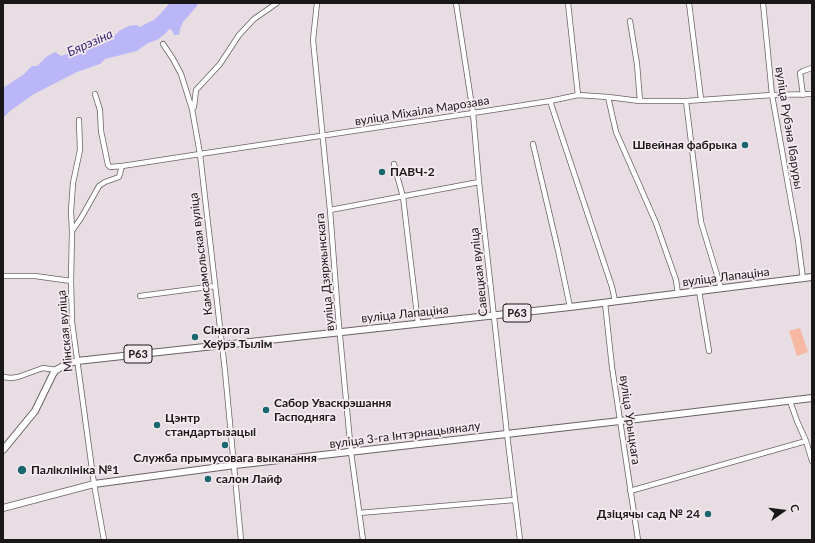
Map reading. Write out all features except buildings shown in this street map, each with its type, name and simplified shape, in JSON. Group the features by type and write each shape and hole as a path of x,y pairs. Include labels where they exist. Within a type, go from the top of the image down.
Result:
{"main road":[{"name":"вуліца Лапаціна","path":"56,370 77,361 570,307 812,277"},
{"path":"3,450 35,411 56,370"},
{"name":"вуліца 3-га Інтэрнацыяналу","path":"3,508 94,484 235,465 620,422 812,398"}],"street":[{"path":"192,109 194,107 196,90 220,64 239,35 254,19 277,3"},
{"name":"вуліца Дзяржынскага","path":"317,3 313,40 330,210 351,452 363,540"},
{"name":"Савецкая вуліца","path":"456,3 473,113 479,182 514,500 520,540"},
{"path":"568,3 578,95"},
{"path":"689,3 701,99"},
{"name":"вуліца Рубэна Ібаруры","path":"763,3 772,95 798,240 803,279"},
{"path":"630,22 637,64 640,101"},
{"name":"Камсамольская вуліца","path":"163,44 181,74 192,109 200,154 222,345 242,540"},
{"path":"803,94 800,73 812,68"},
{"path":"72,231 99,186 119,177 122,166 110,167 108,165 101,131 100,110 95,94"},
{"name":"вуліца Міхаіла Марозава","path":"122,166 473,113 578,95 640,101 686,101 772,95 812,94"},
{"path":"608,97 616,132 656,223 676,280 678,294"},
{"path":"550,101 616,301"},
{"path":"686,101 701,222 721,288"},
{"name":"Мінская вуліца","path":"79,120 80,150 73,183 71,211 72,322 94,484 104,540"},
{"path":"534,144 570,307"},
{"path":"394,164 402,197 418,323"},
{"path":"330,210 479,182"},
{"path":"3,276 35,276 71,281"},
{"path":"140,296 215,286"},
{"path":"699,291 709,351"},
{"name":"вуліца Урыцкага","path":"604,303 638,540"},
{"name":"вуліца Лапаціна","path":"3,377 18,377 43,368 56,370"},
{"path":"790,401 806,441 812,461"},
{"path":"630,491 806,441"},
{"path":"359,513 514,500"}],"shaded area":[{"path":"800,328 808,352 797,356 789,331"}],"water":[{"name":"Бярэзіна","path":"170,3 198,3 183,22 179,35 174,35 172,30 169,29 157,40 148,43 137,51 105,59 100,64 77,72 34,94 10,111 3,118 3,88 23,75 32,66 37,66 46,57 55,52 61,56 78,50 87,44 111,34 114,36 119,31 129,26 136,25 140,27 154,20"}],"place":[{"name":"Швейная фабрыка","path":"745,145"},
{"name":"ПАВЧ-2","path":"382,172"},
{"name":"Сінагога Хеўрэ Тылім","path":"195,337"},
{"name":"Сабор Уваскрэшання Гасподняга","path":"266,410"},
{"name":"Цэнтр стандартызацыі","path":"157,425"},
{"name":"Служба прымусовага выканання","path":"225,445"},
{"name":"Паліклініка №1","path":"22,470"},
{"name":"салон Лайф","path":"208,479"},
{"name":"Дзіцячы сад № 24","path":"708,514"}]}
